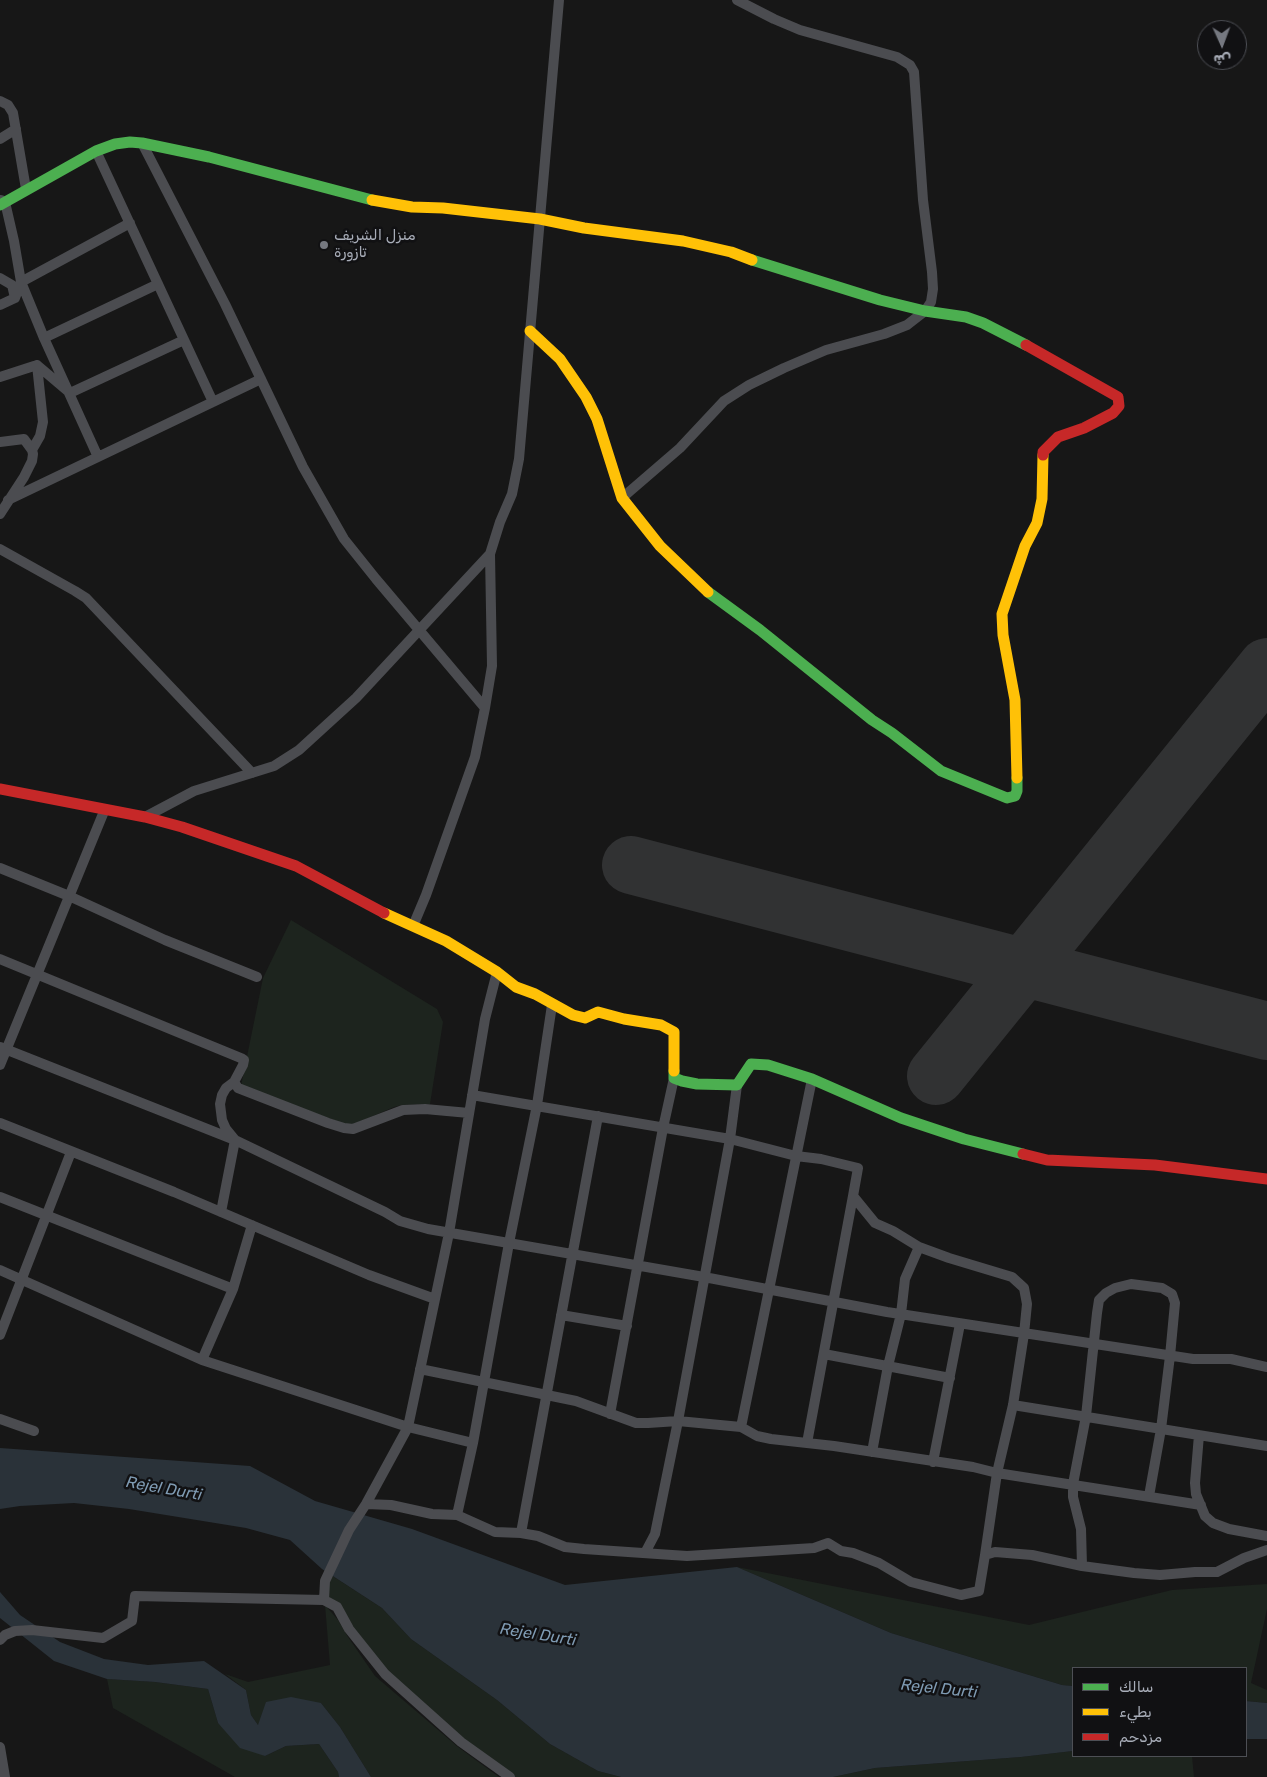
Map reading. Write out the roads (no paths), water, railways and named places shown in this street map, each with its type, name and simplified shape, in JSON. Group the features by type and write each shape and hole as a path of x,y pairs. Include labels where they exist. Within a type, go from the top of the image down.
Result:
{"street":[{"path":"413,926 426,895 475,757 492,666 490,554 500,522 512,494 519,459 559,0"},
{"path":"622,498 680,448 724,401 749,385 826,350 868,339 907,325 925,311 931,302 933,289 923,200 914,72 910,65 897,57 800,30 760,13 737,0"},
{"path":"0,101 14,113 26,189"},
{"path":"0,139 16,130"},
{"path":"142,143 225,304 303,467 344,539 485,708"},
{"path":"98,457 44,338 21,282 14,241 2,202 96,151 114,144 142,143 209,157 371,200 412,207 443,208 540,219 584,228 683,241 731,252 821,282 925,311 966,317 983,323 1016,339 1118,397 1119,406 1113,413 1084,428 1058,437 1043,452 1042,498 1037,523 1025,546 1002,614 1003,635 1015,700 1017,791 1012,798 965,782 940,771 892,733 872,720 760,630 715,598 660,546 622,498 597,419 586,397 560,359 530,331"},
{"path":"96,151 213,402"},
{"path":"0,305 15,298 21,282 130,223"},
{"path":"0,278 12,285 15,298"},
{"path":"44,338 158,284"},
{"path":"70,394 184,340"},
{"path":"37,365 70,394"},
{"path":"0,376 37,365"},
{"path":"0,514 24,477 32,461 32,450 40,436 43,422 37,365"},
{"path":"8,500 261,379"},
{"path":"0,442 24,439 32,450"},
{"path":"0,549 75,590 86,598 252,773"},
{"path":"145,817 194,791 274,766 299,750 356,698 490,554"},
{"path":"0,789 145,817 182,827 296,866 369,906 446,941 497,972 516,987 535,994 552,1005 585,1018 598,1012 611,1014 624,1019 661,1025 674,1032 674,1078 610,1414"},
{"path":"0,1065 3,1048 37,974 105,809"},
{"path":"0,868 69,896 165,940 257,977"},
{"path":"0,959 244,1060 244,1065 234,1082 226,1088 220,1104 222,1120 226,1129 235,1140"},
{"path":"324,1600 325,1581 349,1530 366,1504 408,1427 448,1233 485,1019 497,972"},
{"path":"457,1515 474,1443 509,1243 537,1105 552,1005"},
{"path":"3,1048 235,1140 400,1221 448,1233 960,1324 1193,1359 1231,1359 1267,1367"},
{"path":"645,1553 655,1534 678,1421 730,1139 738,1085 751,1064 768,1065 812,1079 901,1118 964,1139 1047,1160 1155,1165 1267,1179"},
{"path":"674,1078 697,1084 738,1085"},
{"path":"741,1428 812,1079"},
{"path":"234,1082 243,1091 344,1128 353,1129 364,1126 403,1110 425,1109 469,1113"},
{"path":"472,1095 730,1139 796,1156 821,1159 858,1168 808,1443"},
{"path":"521,1533 598,1116"},
{"path":"0,1123 434,1300"},
{"path":"221,1212 235,1140"},
{"path":"0,1335 71,1152"},
{"path":"366,1504 390,1505 432,1514 457,1515 495,1532 538,1536 570,1548 687,1556 814,1548 828,1543 841,1551 853,1553 879,1563 911,1582 961,1595 979,1591 997,1473 1013,1405 1024,1334 1027,1304 1024,1288 1012,1278 919,1247 893,1231 875,1223 853,1196"},
{"path":"0,1197 233,1289"},
{"path":"202,1360 233,1289 252,1225"},
{"path":"872,1452 888,1366 901,1314 905,1279 919,1247"},
{"path":"0,1270 202,1360 408,1427 474,1443"},
{"path":"1082,1566 1081,1529 1073,1497 1073,1484 1086,1416 1100,1300 1106,1293 1115,1288 1131,1284 1162,1288 1172,1294 1175,1303 1170,1356 1149,1496"},
{"path":"561,1315 627,1326"},
{"path":"933,1462 960,1324"},
{"path":"824,1354 950,1378"},
{"path":"420,1369 576,1401 636,1423 678,1421 741,1428 757,1436 771,1439 872,1452 1201,1505"},
{"path":"1013,1405 1267,1446"},
{"path":"0,1419 34,1431"},
{"path":"1199,1435 1195,1483 1196,1494 1205,1516 1213,1523 1229,1529 1267,1536"},
{"path":"985,1555 995,1552 1032,1555 1082,1566 1143,1574 1217,1572 1244,1558 1267,1550"},
{"path":"0,1640 5,1635 15,1631 32,1630 103,1638 132,1621 135,1596 324,1600 337,1607 349,1629 385,1674 461,1742 510,1777"},
{"path":"0,1747 5,1777"}],"water":[{"name":"Rejel Durti","path":"0,1448 250,1466 315,1501 412,1529 565,1585 737,1567 891,1633 1062,1685 1072,1686 1072,1751 1021,1757 875,1768 833,1777 621,1777 598,1771 550,1744 497,1700 411,1639 382,1608 322,1569 290,1540 246,1528 129,1509 74,1503 0,1509"},
{"path":"0,1592 20,1615 60,1642 104,1659 148,1665 204,1661 246,1690 251,1715 258,1725 266,1702 291,1697 321,1703 340,1727 371,1777 339,1777 338,1772 319,1744 286,1746 265,1756 240,1748 218,1723 208,1689 155,1682 107,1679 54,1661 0,1618"},
{"path":"1247,1701 1267,1703 1267,1739 1247,1739"}],"place":[{"name":"منزل الشريف تازورة","path":"324,245"}]}
